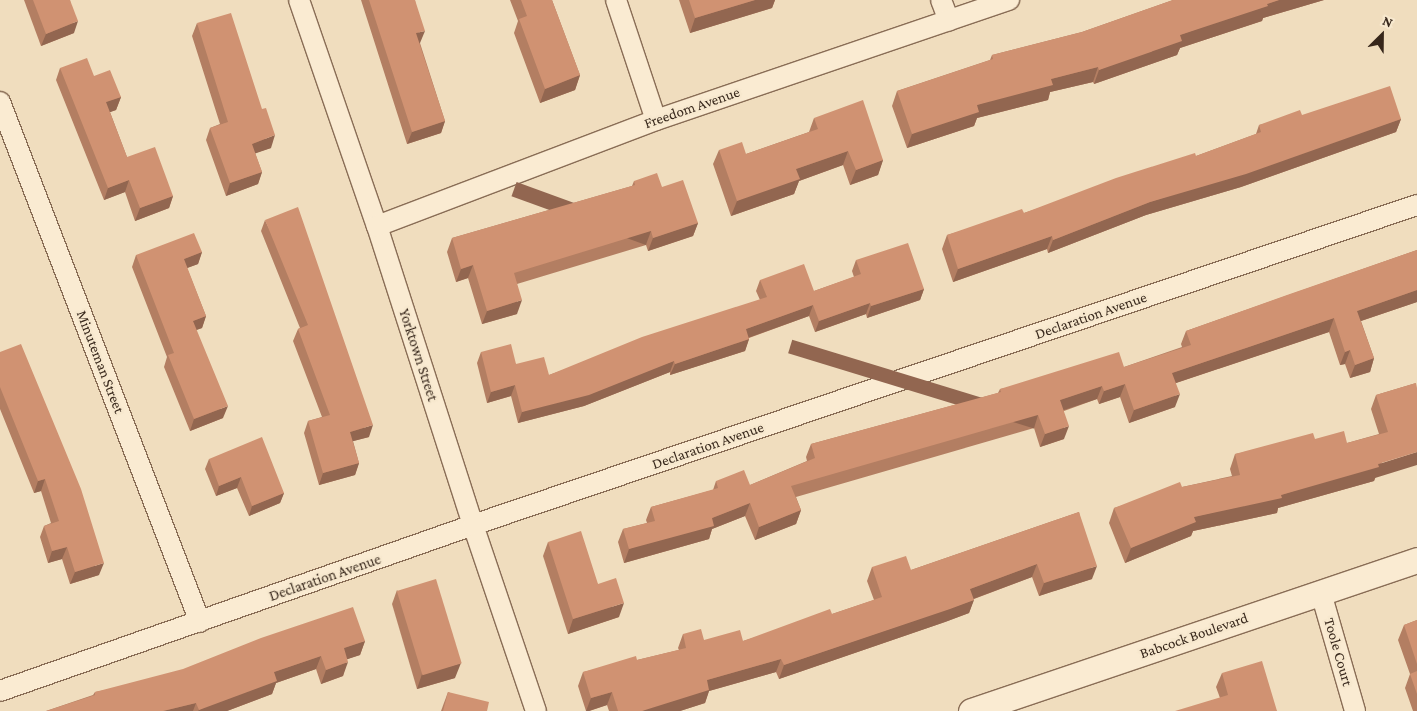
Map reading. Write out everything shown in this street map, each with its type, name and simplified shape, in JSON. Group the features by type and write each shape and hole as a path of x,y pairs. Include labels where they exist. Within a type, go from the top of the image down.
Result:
{"street":[{"name":"Yorktown Street","path":"299,0 377,226 473,526 536,711"},
{"path":"616,0 656,120"},
{"path":"941,0 948,21"},
{"name":"Freedom Avenue","path":"377,226 656,120 1009,0"},
{"name":"Minuteman Street","path":"0,102 200,622"},
{"name":"Declaration Avenue","path":"0,691 473,526 1417,206"},
{"name":"Babcock Boulevard","path":"970,711 1417,560"},
{"name":"Toole Court","path":"1321,593 1355,711"}],"building":[{"path":"33,0 70,0 78,21 46,34"},
{"path":"369,0 415,0 425,31 416,33 445,121 412,132"},
{"path":"521,0 552,0 580,75 545,89 519,19 527,16"},
{"path":"689,0 755,0 695,18"},
{"path":"1173,0 1279,0 1267,4 1268,6 1180,35 1182,41 1099,70 1098,67 1051,79 1053,85 977,105 979,112 912,134 897,91 993,59 992,55 1082,32"},
{"path":"231,13 262,109 266,108 275,135 252,144 262,172 230,183 210,128 228,122 197,23"},
{"path":"87,58 94,76 110,70 121,97 106,102 127,157 155,147 173,196 140,208 129,180 108,188 60,68"},
{"path":"1390,86 1401,119 1246,174 1150,202 1053,240 1052,236 958,269 947,235 1022,209 1024,213 1116,178 1195,153 1196,156 1261,132 1259,125 1300,110 1302,115"},
{"path":"863,100 883,160 856,170 848,151 796,169 800,179 737,201 719,150 742,142 746,154 818,129 814,118"},
{"path":"657,173 662,187 683,180 698,223 653,238 651,231 514,273 522,300 487,311 473,265 461,269 452,238 635,185 634,181"},
{"path":"298,207 373,425 350,432 359,463 323,473 308,421 330,415 298,329 308,325 265,220"},
{"path":"194,233 202,252 184,259 206,316 193,321 228,406 194,419 168,355 174,353 136,255"},
{"path":"908,243 924,289 871,306 870,303 819,321 813,305 746,329 749,339 675,364 674,361 589,395 522,412 515,385 491,392 481,352 511,344 516,364 544,357 549,375 642,337 767,297 760,280 804,264 814,291 861,274 856,260"},
{"path":"1417,250 1417,290 1357,311 1374,358 1355,365 1350,350 1345,352 1334,318 1172,373 1180,394 1134,410 1125,384 1104,391 1102,386 1060,400 1069,426 1045,434 1038,415 791,486 801,510 759,527 750,503 712,518 714,526 629,549 623,529 655,521 651,507 718,488 716,481 744,470 750,485 815,458 811,444 1001,392 1000,389 1119,352 1124,367 1191,345 1186,331"},
{"path":"21,344 81,489 104,563 75,572 67,547 52,551 44,526 59,521 45,479 38,481 0,387 0,352"},
{"path":"1416,383 1417,452 1378,464 1379,467 1281,495 1282,498 1194,517 1196,522 1131,548 1114,508 1180,482 1182,487 1240,475 1235,454 1313,433 1315,439 1344,431 1347,443 1388,432 1376,395"},
{"path":"262,437 284,493 252,506 241,477 219,486 209,459"},
{"path":"1079,512 1097,566 1044,583 1037,564 970,589 974,600 950,609 784,665 781,659 707,680 709,690 642,711 618,711 612,692 591,698 583,672 636,656 637,660 686,648 683,634 701,629 704,640 740,630 743,641 830,609 832,614 882,597 872,567 906,556 911,570"},
{"path":"581,531 598,584 616,578 624,603 573,619 548,542"},
{"path":"436,579 462,663 423,675 397,591"},
{"path":"353,607 365,641 344,648 348,662 326,670 321,656 274,672 277,681 199,710 196,703 163,711 46,711 95,695 95,692 183,669 261,638"},
{"path":"1417,620 1417,664 1404,625"},
{"path":"1262,661 1277,711 1175,711 1228,695 1222,673"},
{"path":"1417,671 1417,694 1410,674"},
{"path":"448,692 489,702 487,711 443,711"}]}
